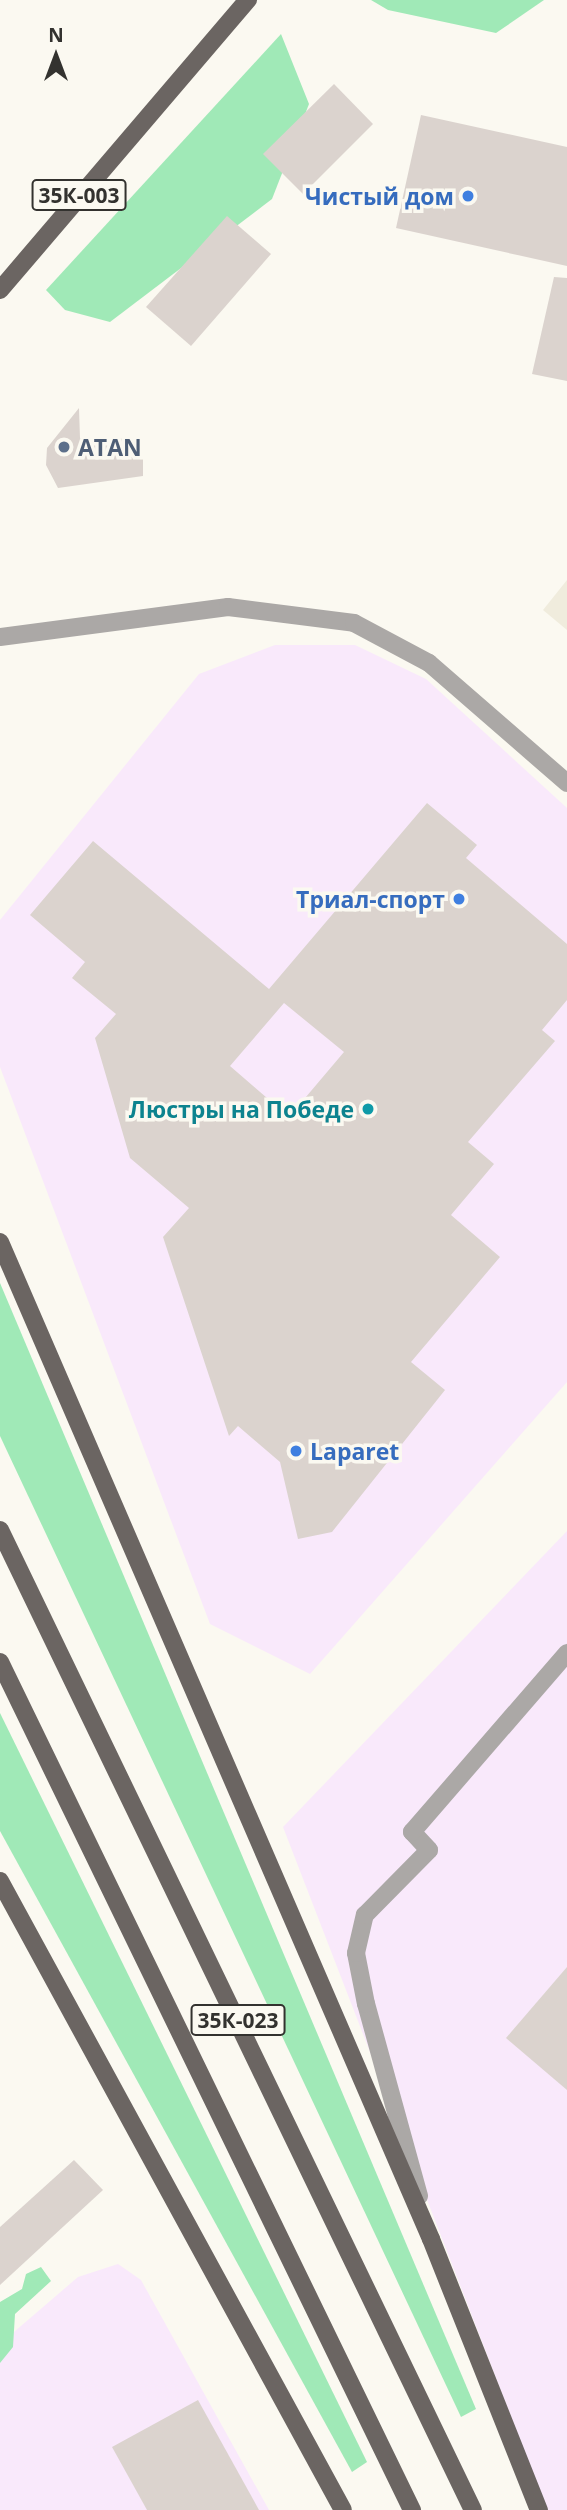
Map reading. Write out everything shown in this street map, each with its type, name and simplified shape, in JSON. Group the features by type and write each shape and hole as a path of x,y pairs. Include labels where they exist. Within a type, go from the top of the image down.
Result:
{"main road":[{"name":"35К-003","path":"0,290 248,0"},
{"path":"0,1242 431,2239 539,2510"},
{"name":"35К-023","path":"0,1530 473,2510"},
{"name":"35К-023","path":"0,1662 412,2510"},
{"path":"0,1881 342,2510"}],"street":[{"path":"0,637 228,607 354,624 429,663 567,783"},
{"path":"431,2239 356,1953 365,1915 429,1850 412,1832 567,1653"}],"shaded area":[{"path":"567,580 567,630 543,610"},
{"path":"275,645 355,645 426,679 567,808 567,1382 310,1674 210,1624 0,1067 0,920 199,674"},
{"path":"567,1531 567,2510 547,2510 283,1827"},
{"path":"118,2264 141,2280 269,2510 0,2510 0,2344 78,2277"}],"green space":[{"path":"371,0 544,0 496,33 388,10"},
{"path":"281,34 309,104 272,199 110,322 65,310 46,290"},
{"path":"0,1283 476,2409 461,2417 0,1436"},
{"path":"0,1713 367,2462 352,2472 0,1831"},
{"path":"41,2267 51,2281 15,2314 13,2347 0,2363 0,2302 22,2289 26,2274"}],"building":[{"path":"334,84 373,124 303,194 263,154"},
{"path":"421,115 567,147 567,266 396,228"},
{"path":"227,216 271,254 191,346 146,307"},
{"path":"554,277 567,278 567,381 532,374"},
{"path":"79,408 80,438 143,439 143,476 58,488 46,465 47,448"},
{"path":"427,803 477,845 466,858 567,944 567,1000 542,1030 555,1041 468,1142 494,1164 451,1215 500,1257 411,1362 445,1390 332,1532 298,1539 280,1462 238,1426 229,1436 163,1237 189,1208 130,1158 95,1038 116,1014 72,978 85,962 30,915 93,841 269,989","holes":["284,1003 344,1052 289,1117 230,1066"]},
{"path":"567,1967 567,2090 506,2038"},
{"path":"74,2160 103,2190 0,2285 0,2227"},
{"path":"198,2400 259,2510 147,2510 112,2447"}],"place":[{"name":"Чистый дом","path":"468,196"},
{"name":"ATAN","path":"64,447"},
{"name":"Триал-спорт","path":"459,899"},
{"name":"Люстры на Победе","path":"368,1109"},
{"name":"Laparet","path":"296,1451"}]}
